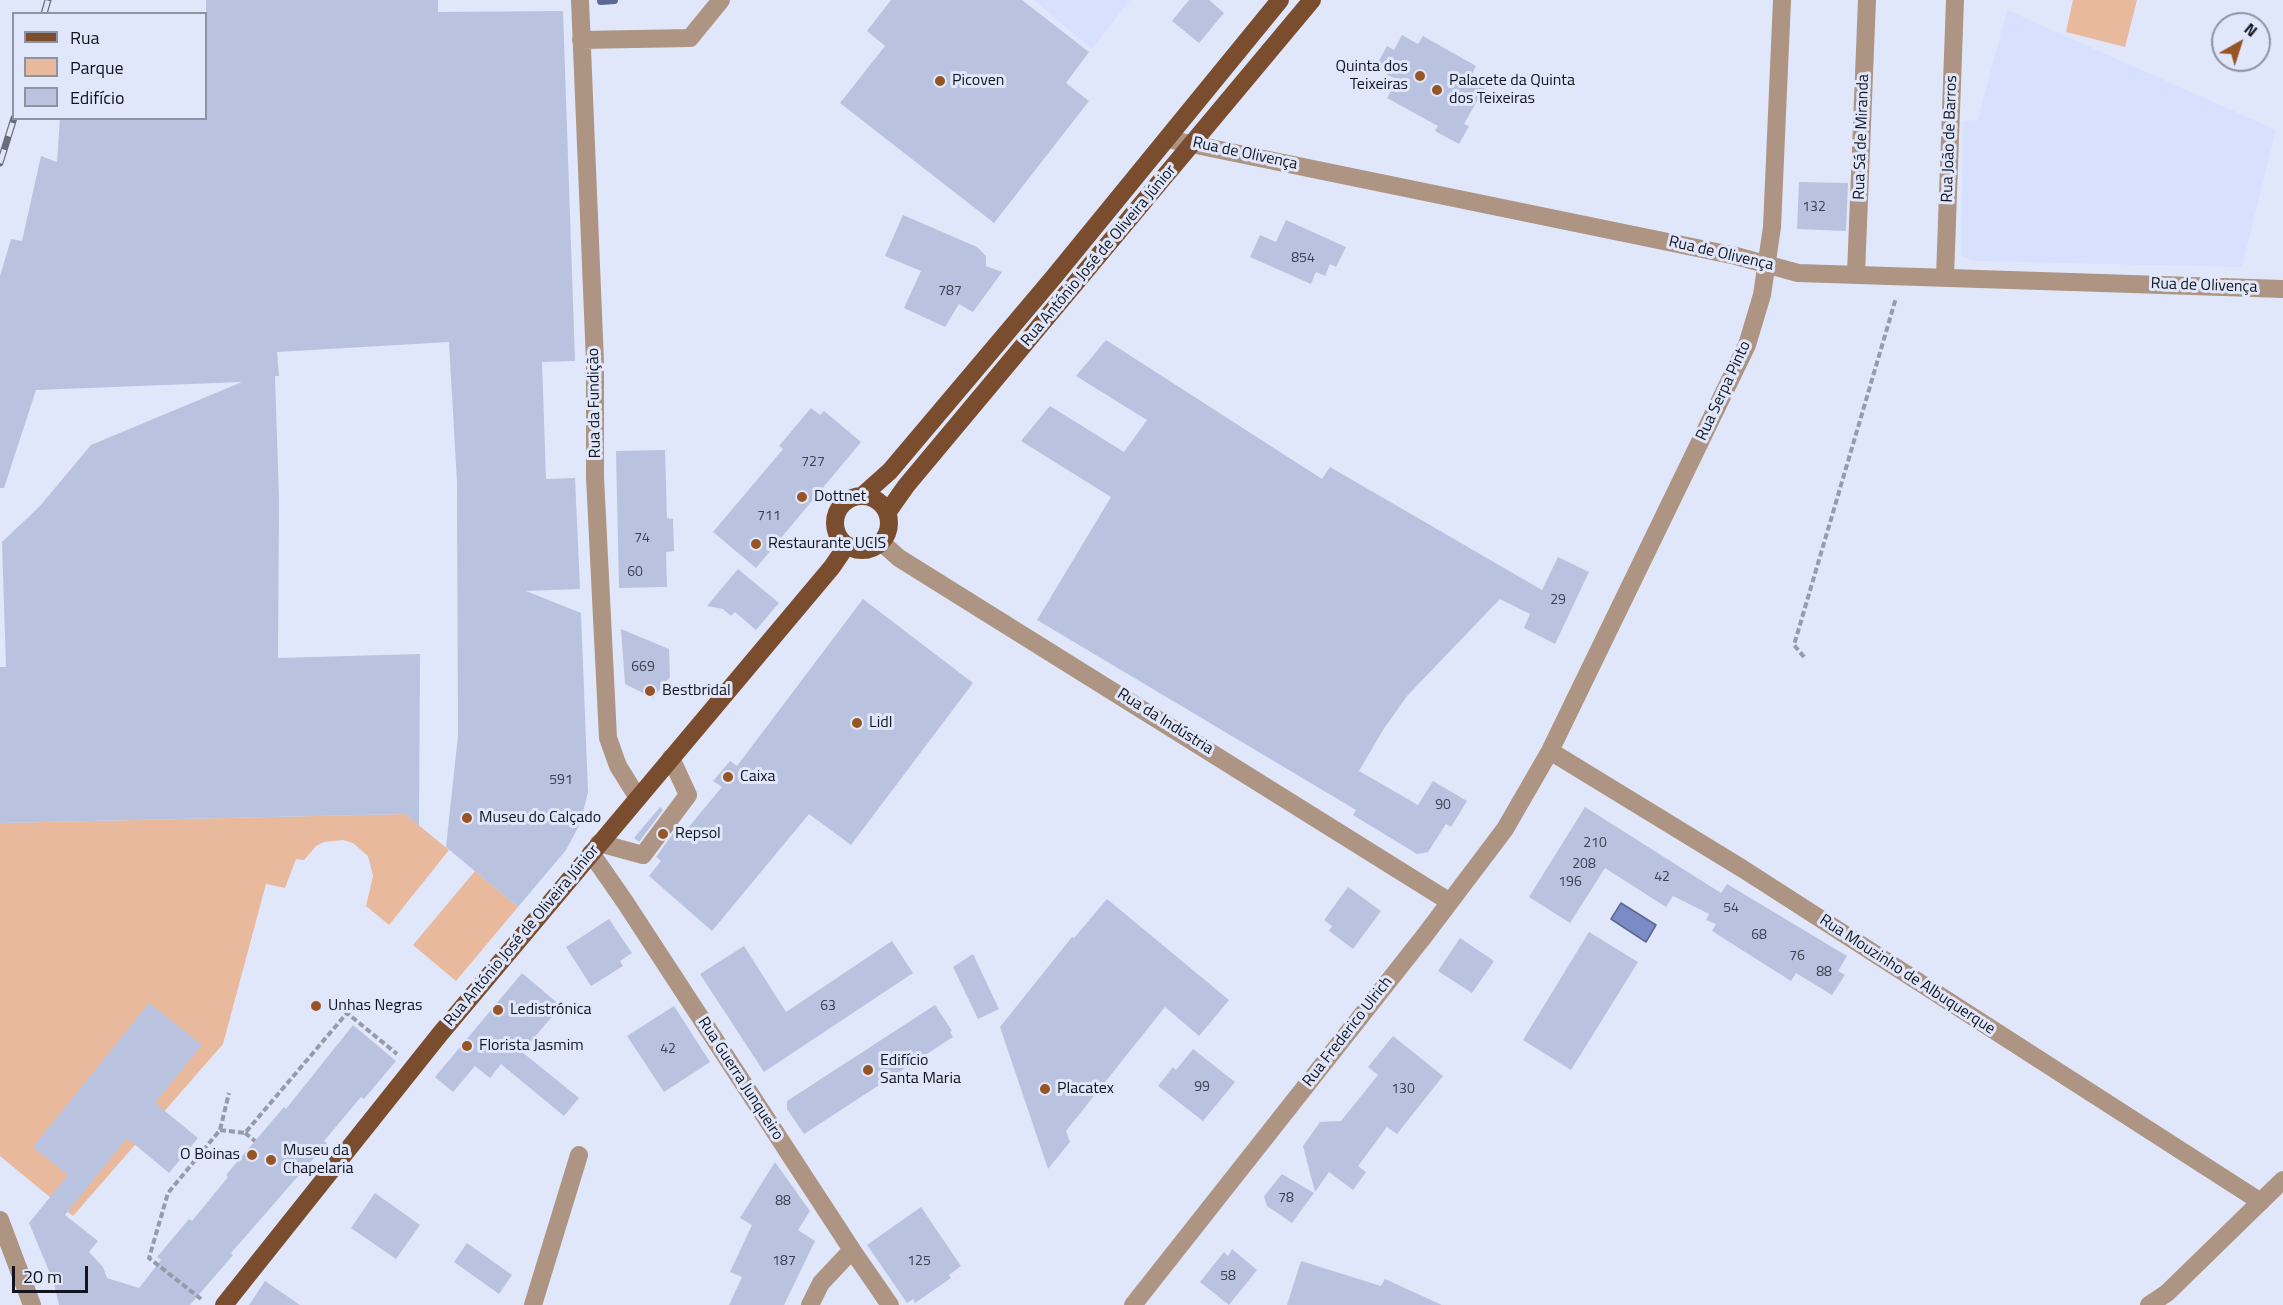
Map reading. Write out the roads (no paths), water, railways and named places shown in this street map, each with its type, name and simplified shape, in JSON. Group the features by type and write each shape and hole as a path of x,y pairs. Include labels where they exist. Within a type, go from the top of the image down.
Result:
{"main road":[{"name":"Rua António José de Oliveira Júnior","path":"224,1305 440,1034 832,567 847,545 837,532 836,515 846,501 862,496 890,471 1280,0"},
{"name":"Rua António José de Oliveira Júnior","path":"881,542 888,528 887,513 906,486 1312,0"},
{"path":"862,496 878,501 887,513"},
{"path":"847,545 865,549 881,542"}],"street":[{"name":"Rua da Fundição","path":"580,0 595,362 595,477 608,738 618,766 638,798"},
{"path":"581,40 690,38 721,0"},
{"name":"Rua Serpa Pinto","path":"1550,751 1748,345 1761,295 1772,227 1782,0"},
{"name":"Rua Sá de Miranda","path":"1856,274 1867,0"},
{"name":"Rua João de Barros","path":"1945,277 1955,0"},
{"name":"Rua de Olivença","path":"1167,139 1736,256 1798,273 2283,289"},
{"name":"Rua da Indústria","path":"881,542 899,558 1450,902"},
{"name":"Rua Frederico Ulrich","path":"1138,1304 1450,902 1505,828 1550,751"},
{"name":"Rua Mouzinho de Albuquerque","path":"1550,751 1743,869 2261,1202"},
{"path":"595,848 643,855 688,795 671,758"},
{"name":"Rua Guerra Junqueiro","path":"595,848 625,902 852,1251 890,1305"},
{"path":"533,1305 579,1155"},
{"path":"2149,1305 2167,1293 2283,1180"},
{"path":"0,1220 32,1305"},
{"path":"810,1305 821,1283 852,1251"}],"water":[{"path":"1621,903 1656,925 1646,942 1611,919"}],"waterway":[{"path":"601,1 614,0"}],"railway":[{"path":"45,12 48,0"},
{"path":"0,163 13,120"}],"place":[{"name":"Quinta dos Teixeiras","path":"1420,76"},
{"name":"Picoven","path":"940,81"},
{"name":"Palacete da Quinta dos Teixeiras","path":"1437,90"},
{"name":"Dottnet","path":"802,497"},
{"name":"Restaurante UCIS","path":"756,544"},
{"name":"Bestbridal","path":"650,691"},
{"name":"Lidl","path":"857,723"},
{"name":"Caixa","path":"728,777"},
{"name":"Museu do Calçado","path":"467,818"},
{"name":"Repsol","path":"663,834"},
{"name":"Unhas Negras","path":"316,1006"},
{"name":"Ledistrónica","path":"498,1010"},
{"name":"Florista Jasmim","path":"467,1046"},
{"name":"Edifício Santa Maria","path":"868,1070"},
{"name":"Placatex","path":"1045,1089"},
{"name":"O Boinas","path":"252,1155"},
{"name":"Museu da Chapelaria","path":"271,1160"}]}
